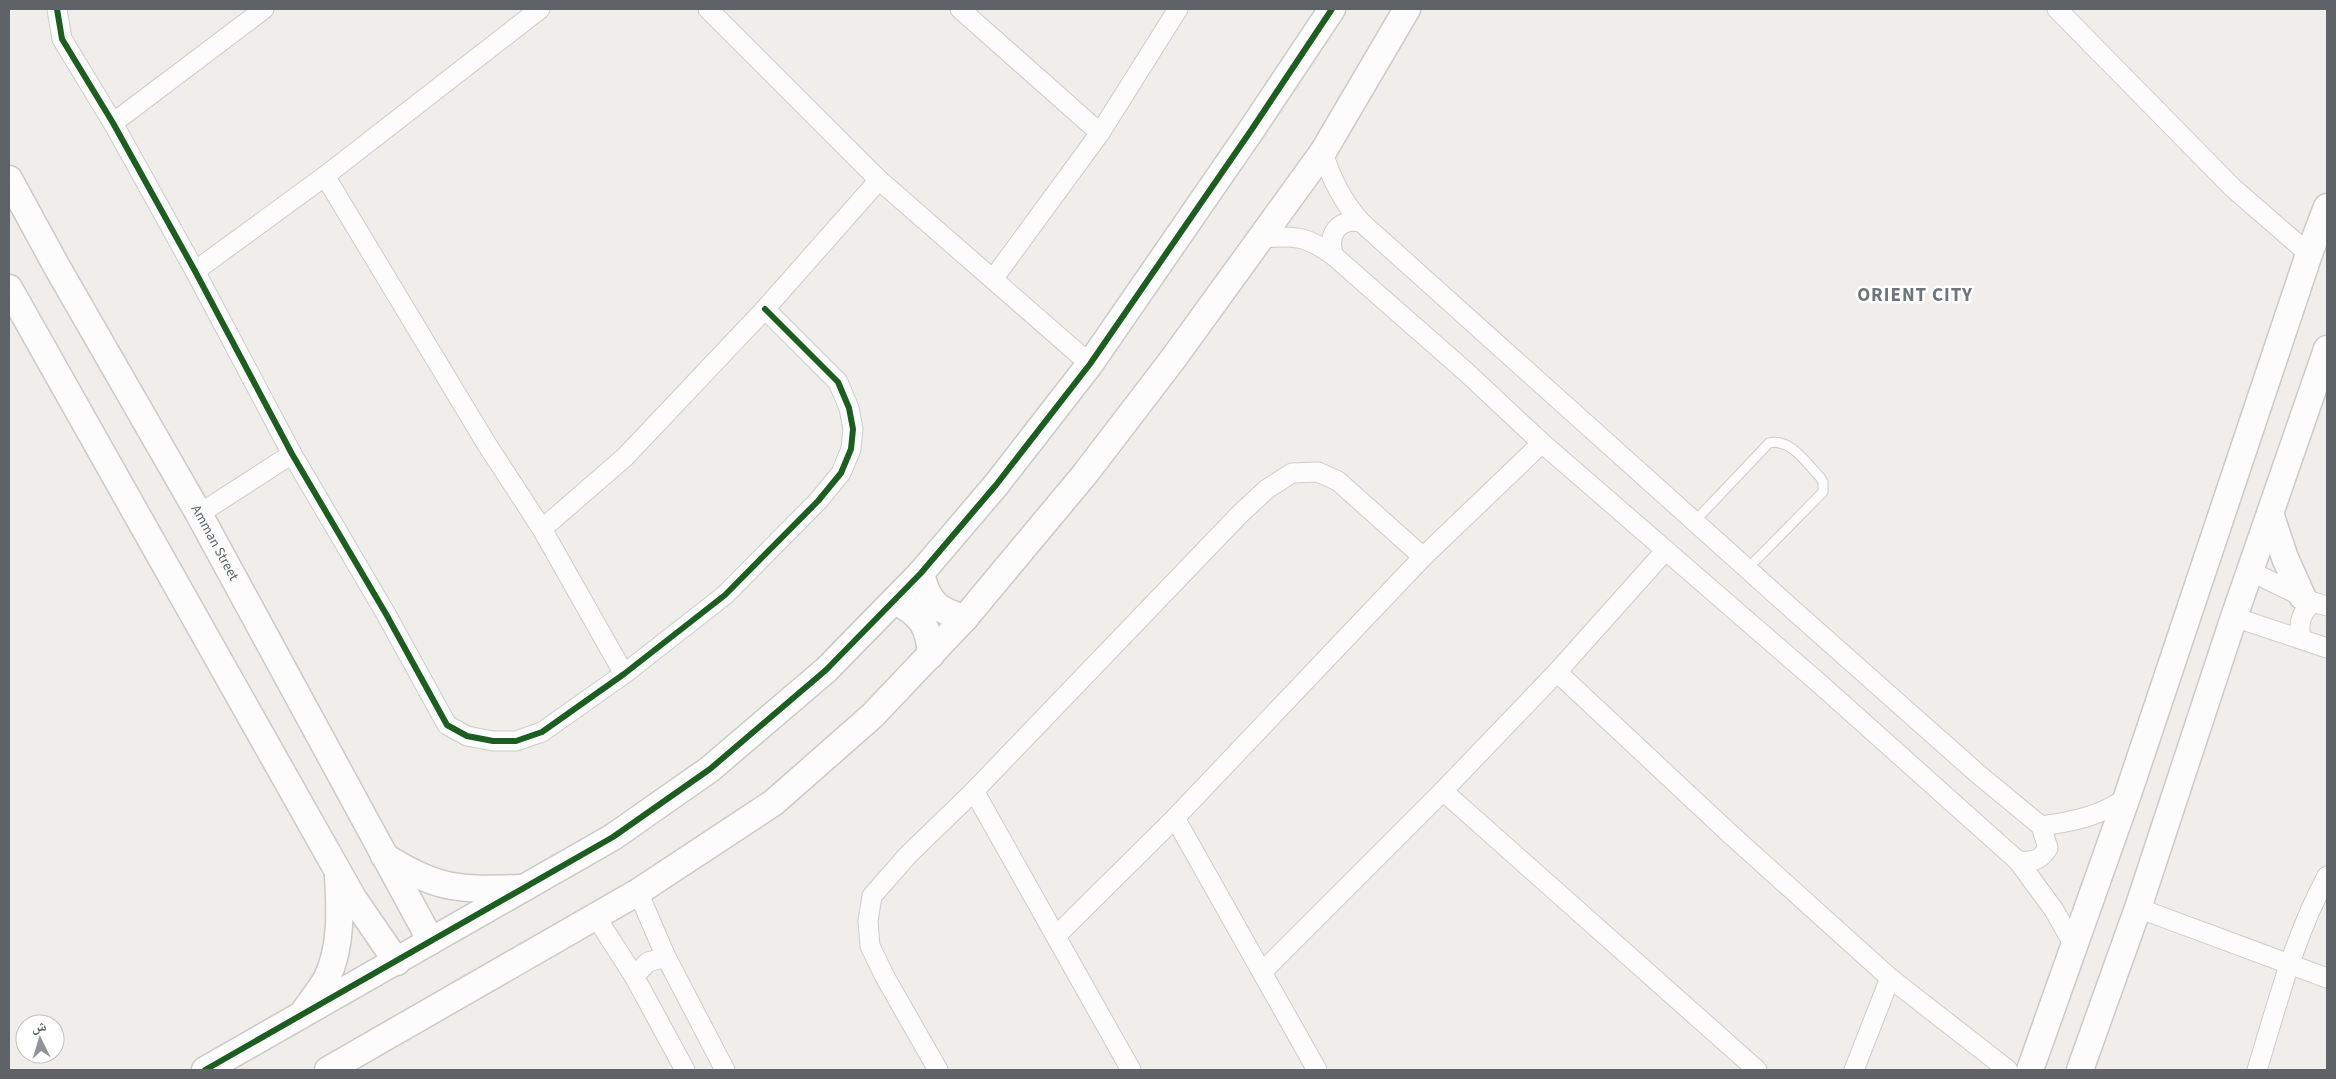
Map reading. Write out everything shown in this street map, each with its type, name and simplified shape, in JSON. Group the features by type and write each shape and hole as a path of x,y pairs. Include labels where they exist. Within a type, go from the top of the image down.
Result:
{"street":[{"path":"57,9 62,39 113,123 195,271 292,454 386,614 446,725 466,736 492,741 516,741 542,732 624,674 725,595 818,501 841,473 851,449 853,429 849,408 838,382 765,309"},
{"path":"113,123 264,9"},
{"path":"195,271 325,176 540,9"},
{"path":"708,9 879,180 1090,364"},
{"path":"960,9 1100,133"},
{"path":"993,279 1100,133 1178,9"},
{"path":"205,1070 613,837 710,768 826,670 921,573 996,485 1090,364 1332,9"},
{"path":"328,1070 638,892 773,803 872,716 966,618 1085,474 1262,238 1323,152 1407,9"},
{"path":"2057,9 2233,188 2309,254"},
{"path":"1323,152 1328,170 1340,195 1361,222 1694,522 1978,774 2041,826 2048,848 2043,856 2032,862 2018,861"},
{"path":"325,176 486,443 542,529 624,674"},
{"name":"Amman Street","path":"9,179 199,514 383,856 431,941"},
{"path":"542,529 625,457 765,309 879,180"},
{"path":"2030,1070 2127,798 2309,254 2327,207"},
{"path":"1334,256 1330,247 1331,237 1335,229 1343,223 1352,220 1361,222"},
{"path":"1262,238 1289,235 1300,237 1314,242 1334,256 1465,371 1542,443 2018,861 2054,910 2075,947"},
{"path":"9,288 338,871 397,962"},
{"path":"2080,1070 2138,908 2234,617 2327,349"},
{"path":"1056,936 1175,818 1423,558 1542,443"},
{"path":"199,514 292,454"},
{"path":"938,1070 870,946 868,921 872,896 887,877 974,791 1241,513 1267,489 1292,473 1318,472 1338,481 1423,558"},
{"path":"2270,513 2285,558 2314,601"},
{"path":"1263,971 1443,791 1557,672 1666,550"},
{"path":"2250,571 2314,601"},
{"path":"921,573 925,590 934,604 948,614 966,618"},
{"path":"895,601 910,609 923,622 930,637 931,655"},
{"path":"2301,638 2300,617 2314,601"},
{"path":"2234,617 2327,648"},
{"path":"1557,672 1728,832 1890,978 2008,1070"},
{"path":"974,791 1131,1070"},
{"path":"1443,791 1757,1070"},
{"path":"2041,826 2083,818 2117,805 2127,798"},
{"path":"1175,818 1263,971 1317,1070"},
{"path":"383,856 424,879 450,887 473,890 524,888"},
{"path":"302,1015 326,979 333,962 340,909 338,871"},
{"path":"2257,1070 2290,964 2327,876"},
{"path":"638,892 666,957 725,1070"},
{"path":"2138,908 2327,978"},
{"path":"376,932 385,934 401,930 409,923 414,911"},
{"path":"596,917 634,976 686,1070"},
{"path":"634,976 648,962 666,957"},
{"path":"1854,1070 1890,978"}],"lane":[{"path":"1694,522 1769,443 1776,441 1788,445 1820,477 1823,482 1823,492 1747,569"}],"cycle path":[{"path":"57,9 62,39 113,123 195,271 292,454 386,614 447,725 467,736 493,741 516,741 542,732 624,674 725,595 818,501 841,473 851,449 853,429 849,408 838,382 765,309"},
{"path":"205,1070 613,837 710,769 826,670 921,573 996,485 1090,364 1332,9"}],"district":[{"name":"ORIENT CITY","path":"1915,295"}]}
